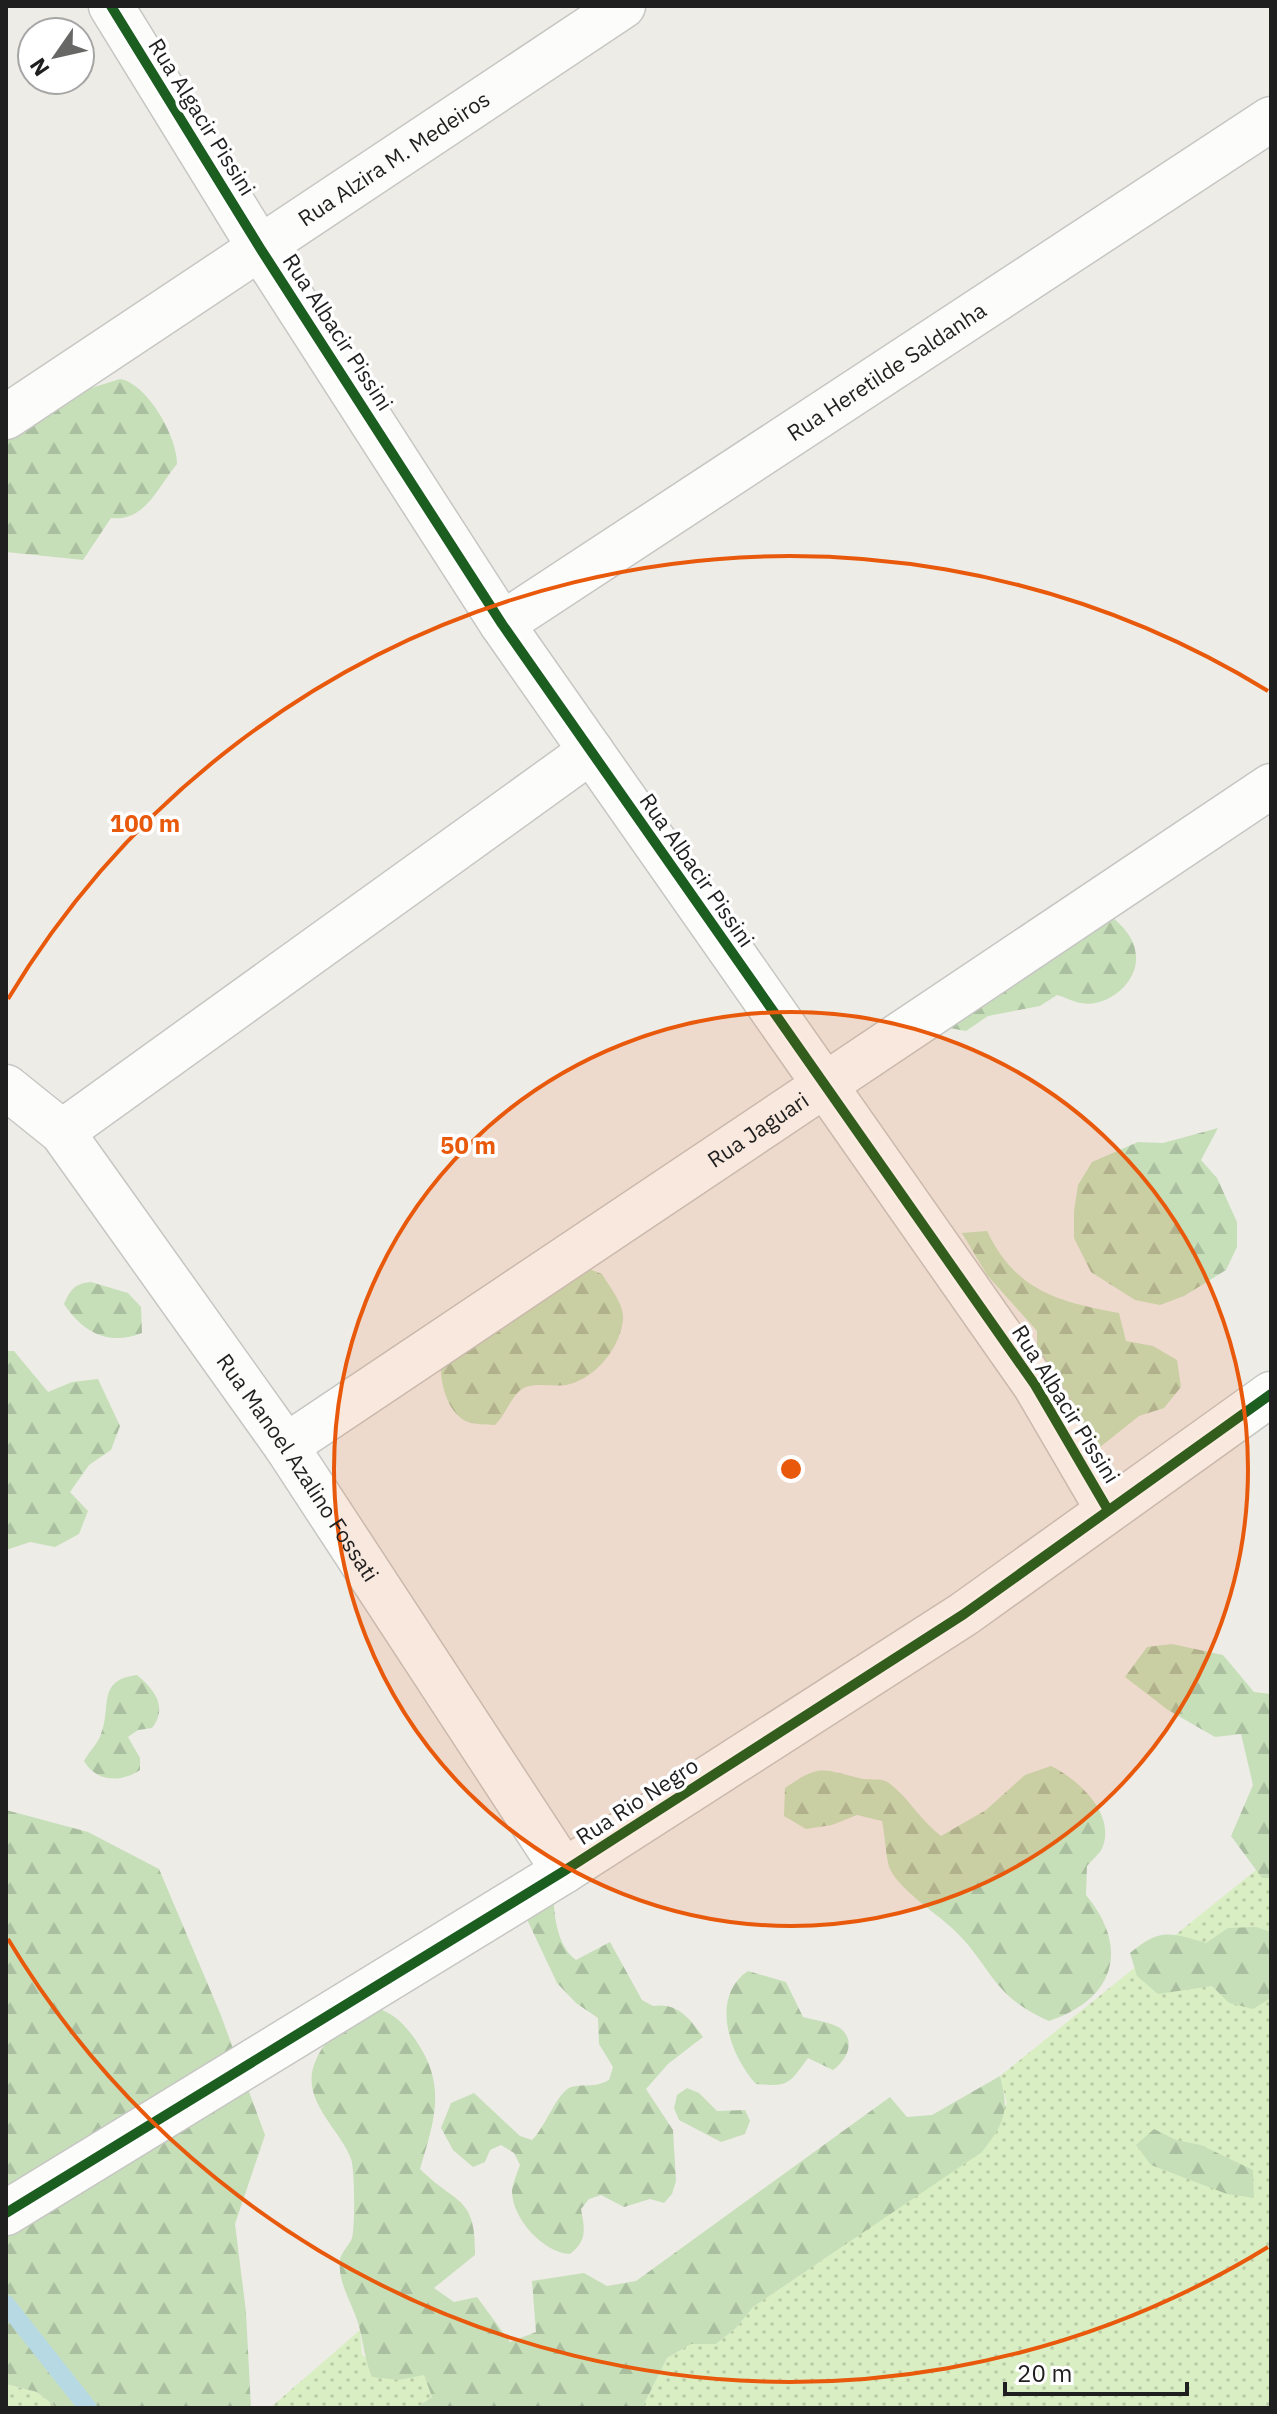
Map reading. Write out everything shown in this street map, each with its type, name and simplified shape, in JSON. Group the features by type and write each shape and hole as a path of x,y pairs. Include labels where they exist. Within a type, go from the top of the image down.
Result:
{"street":[{"name":"Rua Algacir Pissini","path":"111,6 260,248"},
{"name":"Rua Alzira M. Medeiros","path":"6,417 623,6"},
{"name":"Rua Heretilde Saldanha","path":"502,624 1271,119"},
{"name":"Rua Albacir Pissini","path":"260,248 502,624 823,1087 1035,1385 1108,1510"},
{"path":"62,1132 591,751"},
{"name":"Rua Jaguari","path":"286,1446 1271,786"},
{"name":"Rua Manoel Azalino Fossati","path":"6,1087 62,1132 286,1446 564,1871"},
{"name":"Rua Rio Negro","path":"6,2213 564,1871 964,1614 1271,1394"}],"green space":[{"path":"120,379 140,390 159,413 172,440 177,464 142,509 123,518 111,518 83,560 6,552 6,403 69,395"},
{"path":"1110,915 1130,938 1136,956 1132,975 1119,992 1091,1004 1057,995 1040,1006 988,1016 966,1031 938,1026"},
{"path":"1218,1128 1201,1160 1217,1178 1237,1222 1237,1247 1226,1270 1184,1296 1160,1305 1135,1300 1091,1272 1074,1238 1074,1211 1078,1185 1092,1162 1138,1142 1163,1143"},
{"path":"987,1231 1011,1268 1025,1280 1058,1298 1119,1313 1126,1341 1153,1346 1177,1360 1181,1387 1164,1408 1139,1416 1099,1448 1073,1441 1035,1385 1056,1373 1037,1356 1037,1331 987,1275 962,1233"},
{"path":"579,1265 602,1274 622,1308 621,1330 606,1360 589,1375 570,1384 521,1389 495,1425 471,1423 461,1418 447,1398 441,1365 467,1338 503,1328"},
{"path":"91,1282 128,1293 141,1307 142,1333 130,1337 108,1337 88,1329 71,1314 64,1304 68,1295 81,1284"},
{"path":"6,1351 14,1351 48,1392 72,1382 98,1379 120,1426 111,1450 89,1465 70,1492 88,1511 79,1534 55,1547 30,1542 6,1550"},
{"path":"1172,1644 1223,1655 1254,1692 1271,1694 1271,1878 1262,1878 1231,1836 1253,1785 1241,1734 1215,1737 1168,1710 1125,1677 1147,1647"},
{"path":"137,1675 154,1693 159,1706 152,1728 138,1730 128,1737 140,1758 140,1770 125,1777 102,1777 84,1761 101,1734 110,1689 124,1678"},
{"path":"1051,1766 1082,1788 1099,1809 1104,1821 1103,1846 1087,1866 1086,1895 1100,1915 1111,1952 1109,1970 1089,1999 1049,2021 1015,2001 1003,1990 953,1929 895,1877 889,1865 882,1821 857,1815 832,1825 806,1829 784,1816 785,1788 806,1775 828,1771 889,1783 941,1836 986,1810 1025,1775"},
{"path":"6,1810 88,1832 159,1869 220,2013 265,2135 235,2224 246,2312 251,2408 57,2408 37,2392 6,2384"},
{"path":"1271,1858 1271,2405 1267,2408 642,2408 667,2358 691,2344 716,2344 736,2328 753,2307 1007,2104 1000,2076"},
{"path":"553,1890 557,1928 569,1954 576,1960 610,1942 642,2000 653,2006 676,2009 703,2037 668,2064 646,2089 673,2130 676,2181 672,2194 664,2203 650,2199 624,2207 601,2195 589,2199 581,2209 582,2240 570,2254 550,2248 540,2241 517,2213 512,2191 520,2165 514,2153 501,2145 490,2150 485,2162 473,2167 453,2150 441,2128 451,2103 474,2093 520,2136 532,2140 566,2090 609,2080 613,2067 599,2044 598,2018 576,2003 557,1983 524,1913"},
{"path":"1256,1927 1271,1932 1271,1998 1253,2009 1229,2003 1212,1986 1158,1994 1137,1976 1130,1953 1149,1939 1166,1934 1206,1943 1228,1928"},
{"path":"748,1971 786,1982 803,2017 832,2024 845,2033 848,2050 838,2066 833,2070 808,2058 787,2082 756,2084 738,2058 728,2027 729,1996 736,1982"},
{"path":"372,2006 401,2022 425,2056 435,2087 435,2102 420,2169 461,2203 472,2221 475,2255 434,2288 454,2302 477,2297 510,2342 536,2332 532,2281 584,2273 607,2286 636,2281 890,2097 907,2117 932,2115 1000,2076 1003,2117 982,2152 753,2307 736,2328 716,2344 691,2344 667,2358 642,2408 416,2408 432,2397 424,2375 399,2380 372,2377 370,2371 358,2321 340,2269 341,2257 353,2232 351,2159 322,2112 312,2087 312,2074 320,2051 347,2022"},
{"path":"687,2088 699,2093 717,2111 745,2110 750,2121 745,2134 721,2142 679,2120 674,2108 677,2095"},
{"path":"1154,2129 1176,2140 1201,2145 1253,2170 1254,2198 1227,2194 1151,2165 1136,2145"},
{"path":"360,2330 362,2355 399,2380 424,2374 432,2397 416,2408 270,2408"},
{"path":"6,2384 37,2392 57,2408 6,2408"}],"waterway":[{"path":"6,2304 88,2408"}],"cycle path":[{"path":"111,6 260,248 502,624 1035,1385 1108,1510"},
{"path":"6,2213 564,1871 964,1614 1271,1394"}]}
